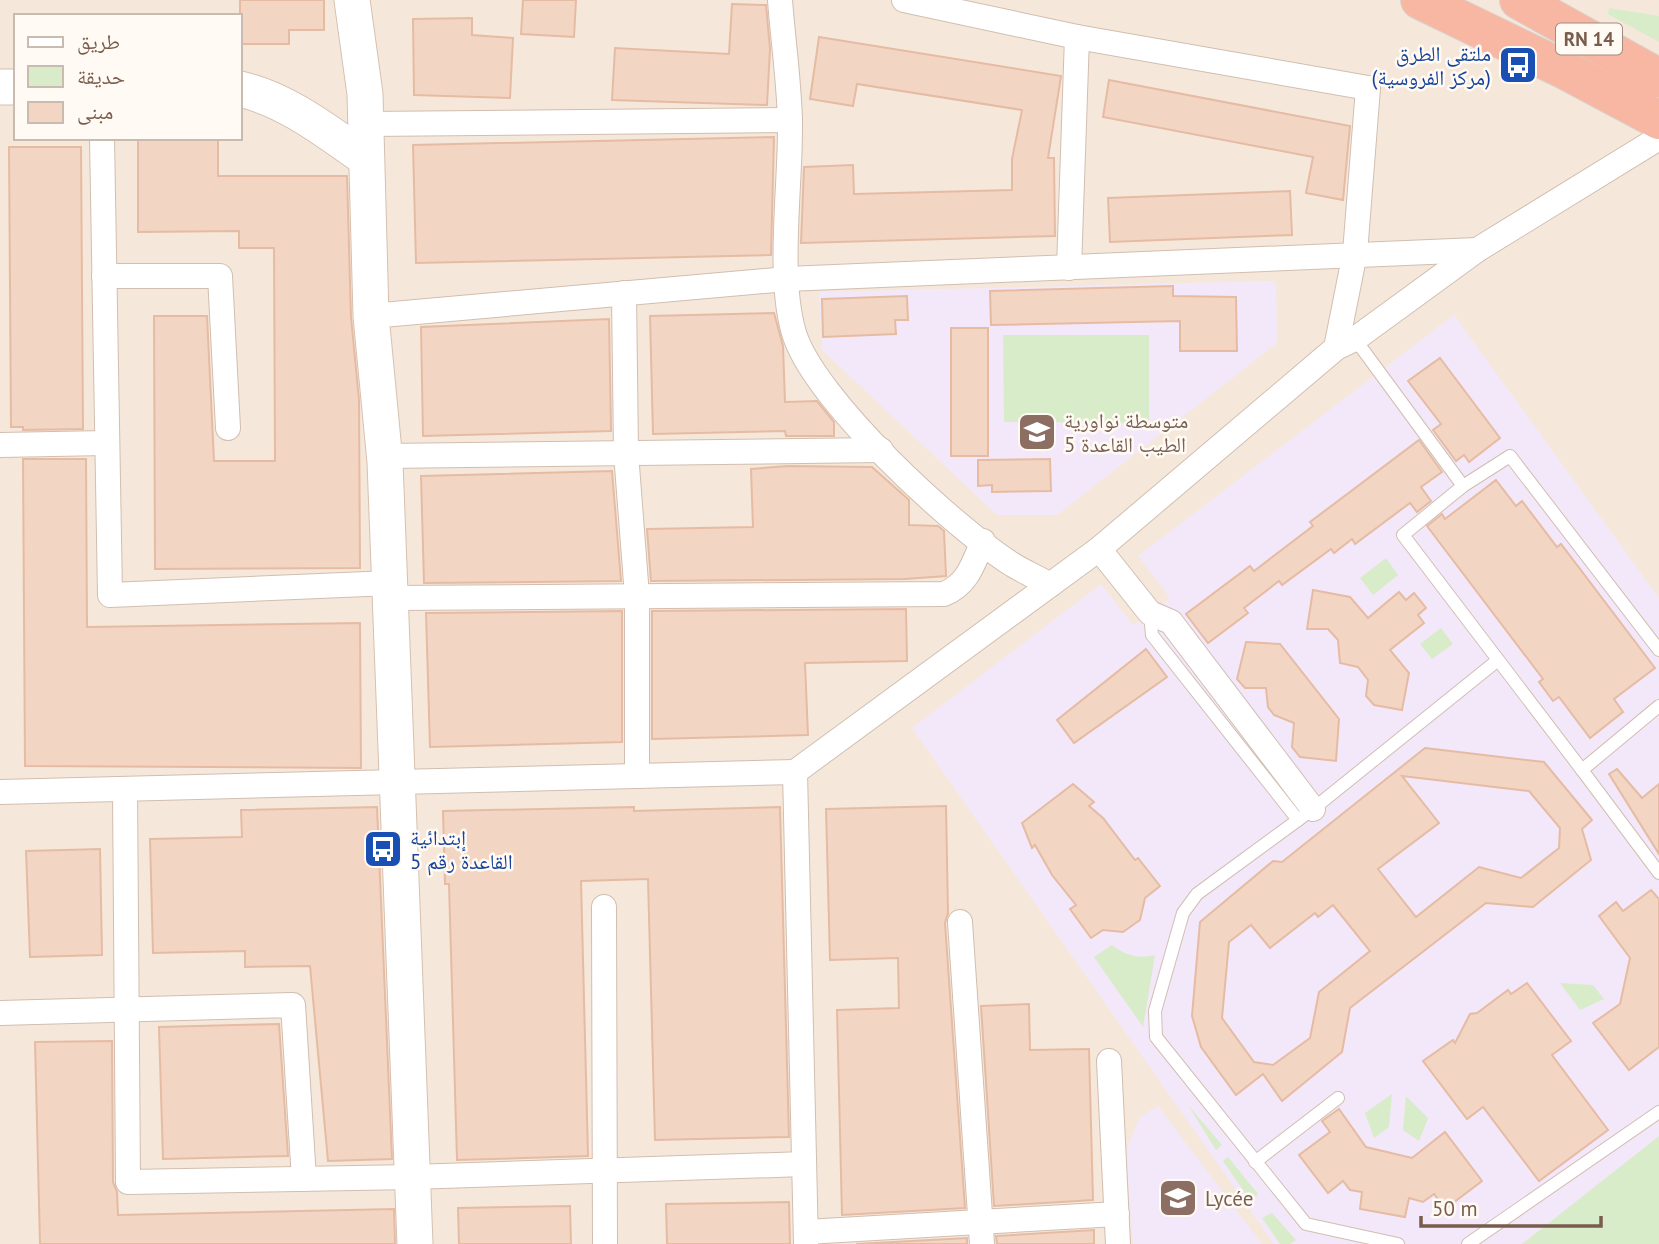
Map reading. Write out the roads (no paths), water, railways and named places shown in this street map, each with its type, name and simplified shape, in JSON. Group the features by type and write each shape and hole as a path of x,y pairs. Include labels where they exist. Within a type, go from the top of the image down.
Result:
{"highway":[{"name":"RN 14","path":"1420,0 1567,71 1659,120"},
{"name":"RN 14","path":"1519,0 1659,78"}],"street":[{"path":"352,0 362,65 372,316 384,456 415,1244"},
{"path":"780,0 790,120 787,279 793,330 804,360 820,385 881,450 1012,565 1050,584"},
{"path":"904,0 1077,37 1368,88 1345,344"},
{"path":"1069,268 1077,37"},
{"path":"242,90 365,141 790,120"},
{"path":"0,792 795,772 1099,549 1345,344 1477,250 1659,138"},
{"path":"102,140 110,595 390,591 637,596 944,594 959,588 983,541"},
{"path":"372,316 787,279 1355,253 1477,250"},
{"path":"104,276 220,276 228,428"},
{"path":"624,293 626,453 637,596 637,776"},
{"path":"0,444 106,443"},
{"path":"384,456 881,450"},
{"path":"1099,549 1150,613 1171,622 1305,815"},
{"path":"795,772 806,1238 981,1234 1117,1214"},
{"path":"125,789 128,1182 412,1177 804,1164"},
{"path":"604,907 605,1244"},
{"path":"960,922 981,1234"},
{"path":"0,1013 293,1005 304,1179"},
{"path":"1109,1061 1118,1244"}],"lane":[{"path":"1345,344 1463,486"},
{"path":"1659,650 1510,456 1463,486 1403,535 1659,873"},
{"path":"1398,1244 1306,1224 1156,1037 1155,1011 1183,913 1197,894 1305,815 1498,660"},
{"path":"1582,770 1659,706"},
{"path":"1255,1162 1338,1098"},
{"path":"1468,1244 1659,1112"}],"place":[{"name":"ملتقى الطرق (مركز الفروسية)","path":"1518,65"},
{"name":"متوسطة نواورية الطيب القاعدة 5","path":"1037,432"},
{"name":"إبتدائية القاعدة رقم 5","path":"383,849"},
{"name":"Lycée","path":"1178,1198"}]}
